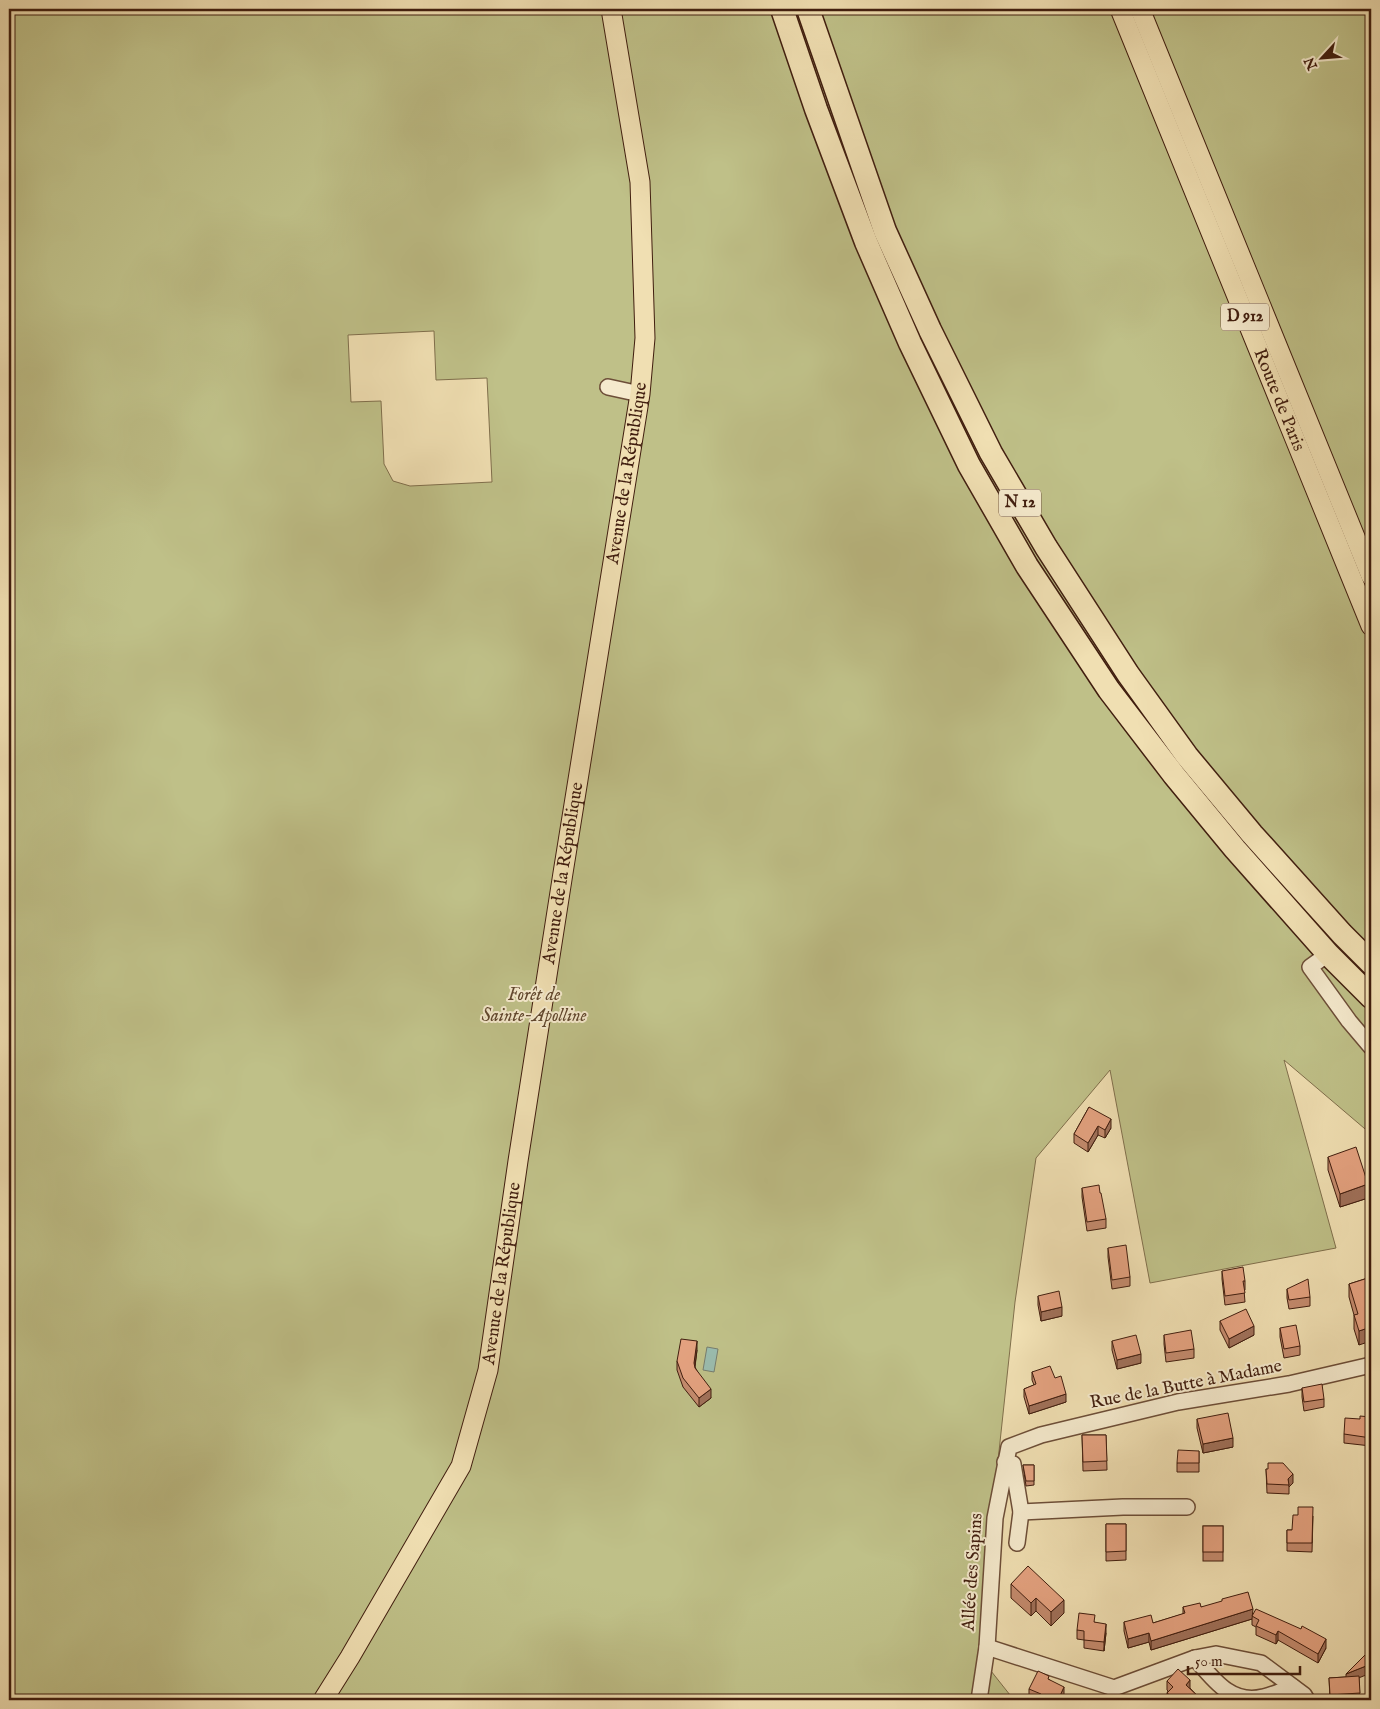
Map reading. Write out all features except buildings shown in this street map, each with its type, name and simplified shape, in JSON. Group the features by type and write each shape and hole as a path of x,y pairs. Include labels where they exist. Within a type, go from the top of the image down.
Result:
{"highway":[{"name":"N 12","path":"782,9 816,109 866,242 910,343 969,465 1027,566 1109,690 1199,805 1328,954 1371,997"},
{"name":"N 12","path":"808,9 885,231 930,330 990,453 1128,674 1187,756 1252,834 1342,934 1371,962"}],"main road":[{"name":"Avenue de la République","path":"323,1700 461,1466 488,1370 563,873 620,516 637,423 640,394 645,338 640,182 610,9"},
{"name":"Route de Paris","path":"1120,9 1371,626"},
{"name":"Route de Paris","path":"1140,9 1371,576"}],"street":[{"path":"608,387 640,394"},
{"path":"1328,954 1310,967 1349,1021 1371,1047"},
{"name":"Rue de la Butte à Madame","path":"1009,1447 1041,1435 1178,1402 1289,1384 1371,1365"},
{"name":"Allée des Sapins","path":"979,1700 987,1647 995,1518 1009,1447"},
{"path":"1005,1462 1013,1464 1020,1512 1017,1543"},
{"path":"1020,1512 1122,1507 1187,1507"},
{"path":"987,1647 1114,1694 1195,1658 1216,1654 1261,1662 1304,1695 1307,1700"},
{"path":"1195,1658 1218,1686 1242,1698 1262,1698 1292,1686"}],"green space":[{"name":"Forêt de Sainte-Apolline","path":"9,9 1371,9 1371,1134 1284,1060 1336,1248 1150,1283 1110,1070 1036,1158 1015,1302 982,1610 991,1671 1014,1700 9,1700","holes":["434,331 436,380 487,378 492,482 410,486 393,481 384,464 381,401 351,402 348,335"]}],"shaded area":[{"path":"707,1347 718,1349 714,1372 703,1370"}]}
